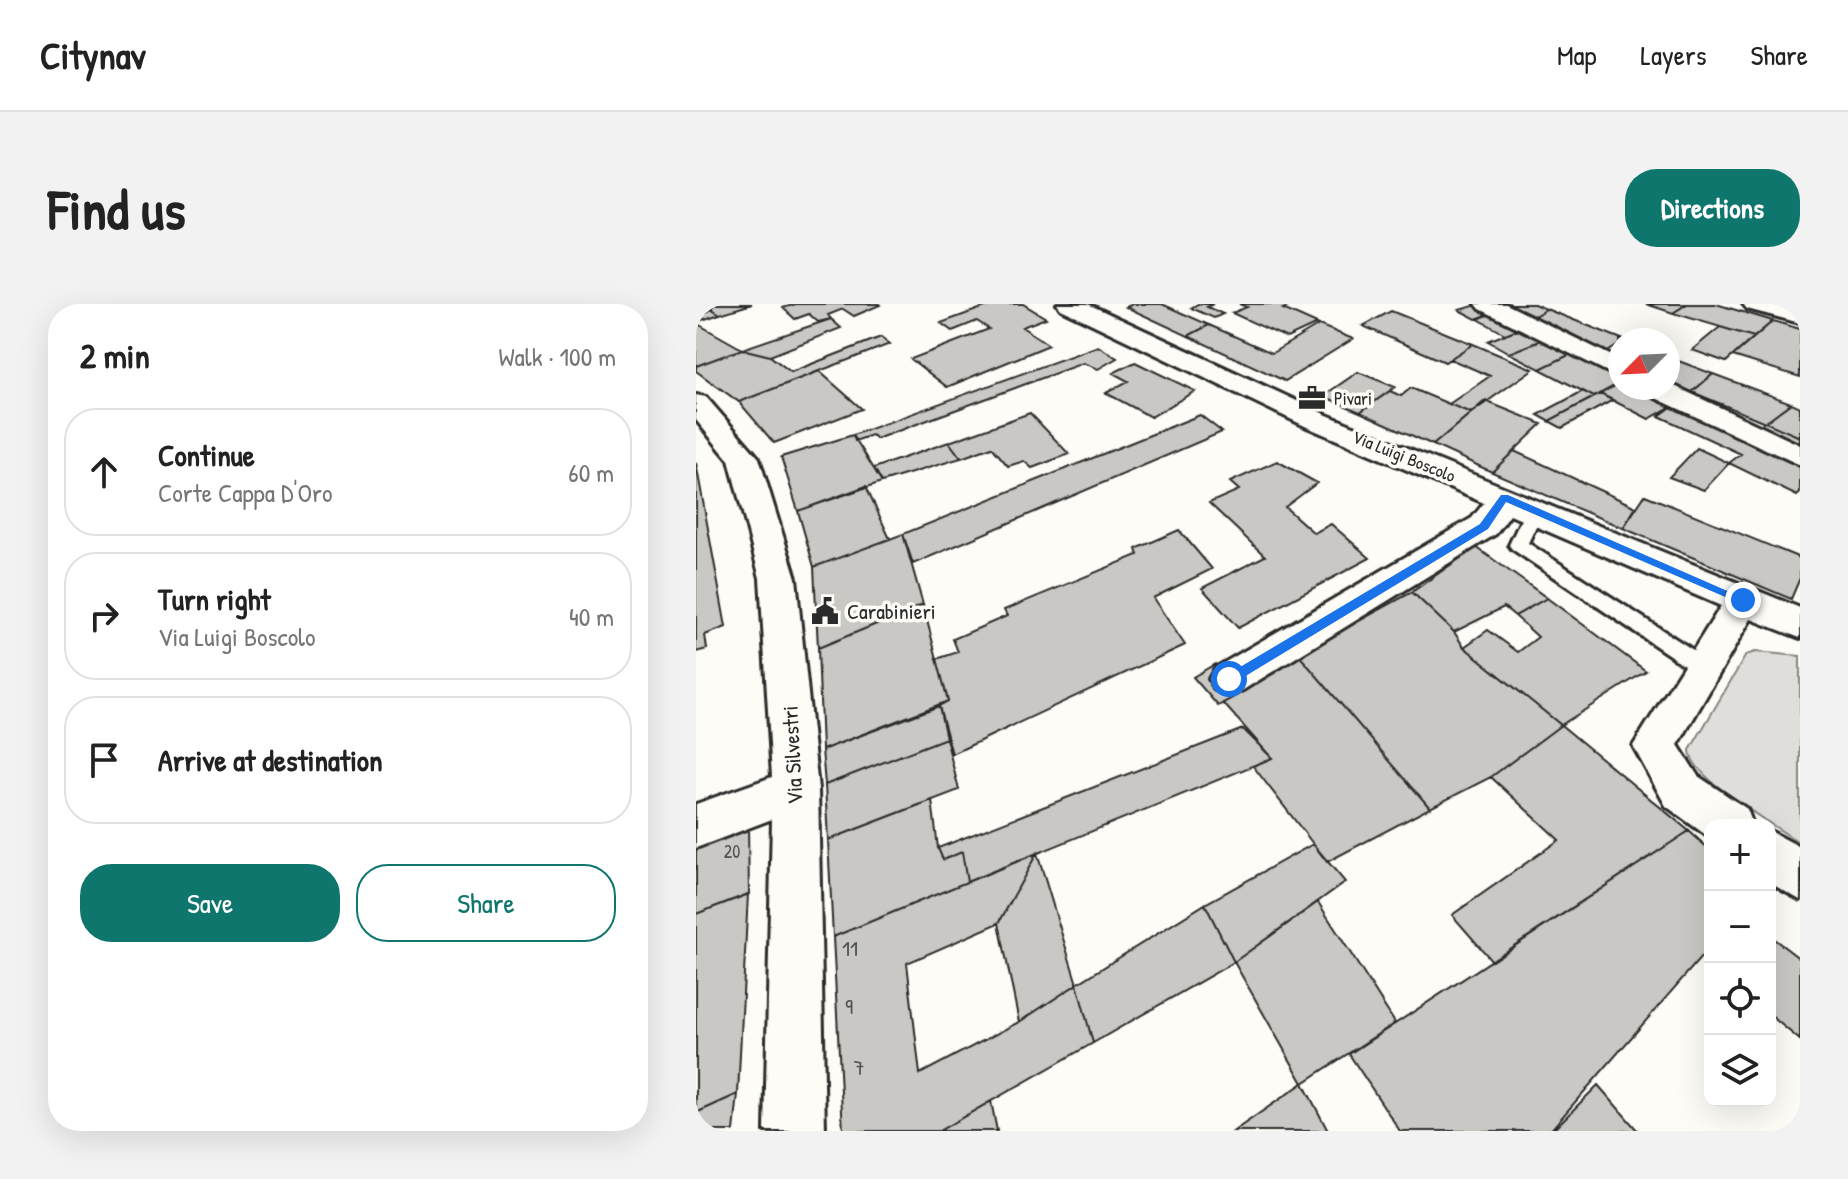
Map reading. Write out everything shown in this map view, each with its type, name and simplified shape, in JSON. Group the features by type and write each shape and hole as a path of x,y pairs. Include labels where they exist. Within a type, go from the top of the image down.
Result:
{"street":[{"name":"Via Luigi Boscolo","path":"1069,304 1317,421 1800,624"},
{"path":"1488,304 1608,364"},
{"path":"1755,304 1800,316"},
{"path":"1680,399 1800,456"},
{"name":"Via Silvestri","path":"696,403 744,458 778,578 795,789 795,1131"},
{"path":"1229,679 1519,504"},
{"path":"1722,819 1682,791 1655,746 1743,600"},
{"path":"696,826 795,789"},
{"path":"1776,858 1800,876"}],"lane":[{"path":"1519,504 1518,545 1703,667"}],"shaded area":[{"path":"1755,652 1800,656 1800,843 1776,828 1776,819 1763,819 1718,787 1693,761 1690,750 1746,655"}],"building":[{"path":"752,304 720,314 706,305"},
{"path":"796,304 880,305 854,316 843,309 828,315 831,319 818,322 809,314 795,319 783,308"},
{"path":"993,304 1023,304 1046,318 1022,327 1049,345 947,387 911,359 989,329 977,321 952,331 941,323"},
{"path":"1133,304 1162,304 1209,325 1188,336 1126,307"},
{"path":"1198,304 1213,304 1207,307 1223,314 1214,318 1191,308"},
{"path":"1239,304 1286,304 1290,306 1283,309 1317,324 1287,338 1232,313 1247,307"},
{"path":"1481,304 1495,312 1476,319 1459,310"},
{"path":"1499,304 1534,304 1546,309 1528,320"},
{"path":"1646,304 1687,304 1673,313"},
{"path":"1687,304 1716,304 1773,321 1754,337 1673,313"},
{"path":"706,305 720,314 696,322 696,308"},
{"path":"1546,309 1608,334 1608,352 1603,355 1528,320"},
{"path":"1391,311 1473,344 1445,362 1363,326"},
{"path":"1495,312 1523,327 1505,334 1478,319"},
{"path":"831,319 841,328 770,356 742,349"},
{"path":"1773,321 1800,329 1800,377 1733,356"},
{"path":"696,323 742,349 696,366"},
{"path":"1209,325 1272,353 1319,325 1353,339 1285,381 1188,336"},
{"path":"1523,327 1544,339 1509,353 1488,341"},
{"path":"1720,327 1754,337 1726,362 1692,350"},
{"path":"881,337 890,344 739,402 696,371 696,366 742,349 770,356 791,372"},
{"path":"1544,339 1573,353 1540,369 1509,353"},
{"path":"1473,344 1533,369 1471,413 1449,404 1490,376 1450,359"},
{"path":"1098,346 1117,358 1098,369 1083,363 876,439 872,435 855,441 853,435"},
{"path":"1573,353 1608,370 1608,389 1594,397 1540,369"},
{"path":"1135,362 1195,391 1151,417 1106,393 1128,381 1113,373"},
{"path":"1680,362 1713,374 1692,392 1680,387"},
{"path":"819,371 862,409 774,443 739,402"},
{"path":"1358,372 1395,387 1360,412 1323,396"},
{"path":"1713,374 1791,403 1765,422 1692,392"},
{"path":"1411,388 1471,413 1433,445 1360,412 1390,391 1401,396"},
{"path":"1583,391 1594,397 1549,421 1538,415"},
{"path":"1600,394 1613,400 1562,428 1549,421"},
{"path":"1612,400 1671,400 1677,403 1649,419"},
{"path":"1485,401 1542,424 1492,472 1433,445"},
{"path":"1677,403 1800,460 1800,493 1797,496 1729,463 1741,454 1659,416"},
{"path":"1791,403 1800,407 1800,437 1765,422"},
{"path":"1030,413 1069,454 1032,468 1024,461 1008,466 992,447 961,458 949,442"},
{"path":"1200,415 1222,432 913,564 903,534"},
{"path":"1765,422 1800,437 1800,450 1753,429"},
{"path":"853,435 882,482 798,511 781,457"},
{"path":"949,442 961,458 882,482 874,468"},
{"path":"1697,448 1729,463 1704,490 1669,477"},
{"path":"1514,451 1636,507 1623,528 1492,472"},
{"path":"1277,461 1317,483 1285,507 1314,533 1331,524 1370,558 1238,628 1202,588 1265,556 1209,503 1239,490 1230,482"},
{"path":"696,463 726,627 705,635 707,649 696,652"},
{"path":"866,486 890,539 814,567 798,511"},
{"path":"1645,495 1800,558 1800,578 1791,599 1623,528"},
{"path":"1179,530 1212,569 1153,598 1185,645 952,754 939,706 948,701 937,659 958,652 953,639 1007,616 1004,610 1138,555 1136,549"},
{"path":"903,534 923,605 818,648 814,567"},
{"path":"1476,547 1547,598 1515,616 1504,607 1454,632 1412,592"},
{"path":"1412,592 1454,632 1464,647 1561,725 1491,777 1430,808 1298,654"},
{"path":"1547,598 1646,671 1561,725 1464,647 1488,630 1518,652 1538,637 1515,616"},
{"path":"923,605 948,701 822,750 818,648"},
{"path":"1298,654 1430,808 1327,862 1253,766 1272,758 1223,703 1241,693 1236,687"},
{"path":"1215,664 1241,693 1218,706 1193,677"},
{"path":"939,706 946,738 825,785 822,750"},
{"path":"1561,725 1689,831 1492,961 1452,915 1559,840 1491,777"},
{"path":"1243,729 1272,758 967,882 962,852 943,860 938,848"},
{"path":"946,738 959,790 828,840 825,785"},
{"path":"932,800 938,848 943,860 962,852 967,882 833,937 828,840"},
{"path":"748,826 749,894 696,914 696,845"},
{"path":"1689,831 1704,845 1704,954 1550,1131 1400,1131 1349,1054"},
{"path":"1313,844 1345,882 1234,962 1205,904"},
{"path":"1037,853 1077,984 1019,1022 999,923"},
{"path":"1037,853 999,923 907,963 920,1074 1019,1022 1077,984 1093,1043 939,1131 843,1131 833,937"},
{"path":"748,894 738,1094 696,1113 696,914"},
{"path":"1318,902 1395,1023 1303,1083 1234,962"},
{"path":"1205,904 1234,962 1093,1043 1077,984"},
{"path":"1776,941 1800,959 1800,1040 1776,1020"},
{"path":"1303,1083 1328,1131 1234,1131"},
{"path":"1598,1085 1638,1131 1552,1131"},
{"path":"738,1094 734,1131 696,1131 696,1113"},
{"path":"991,1101 997,1131 939,1131"}],"place":[{"name":"Pivari","path":"1312,398"},
{"name":"Carabinieri","path":"825,611"}],"route":[{"path":"1229,679 1484,526 1505,498 1743,600"}]}
